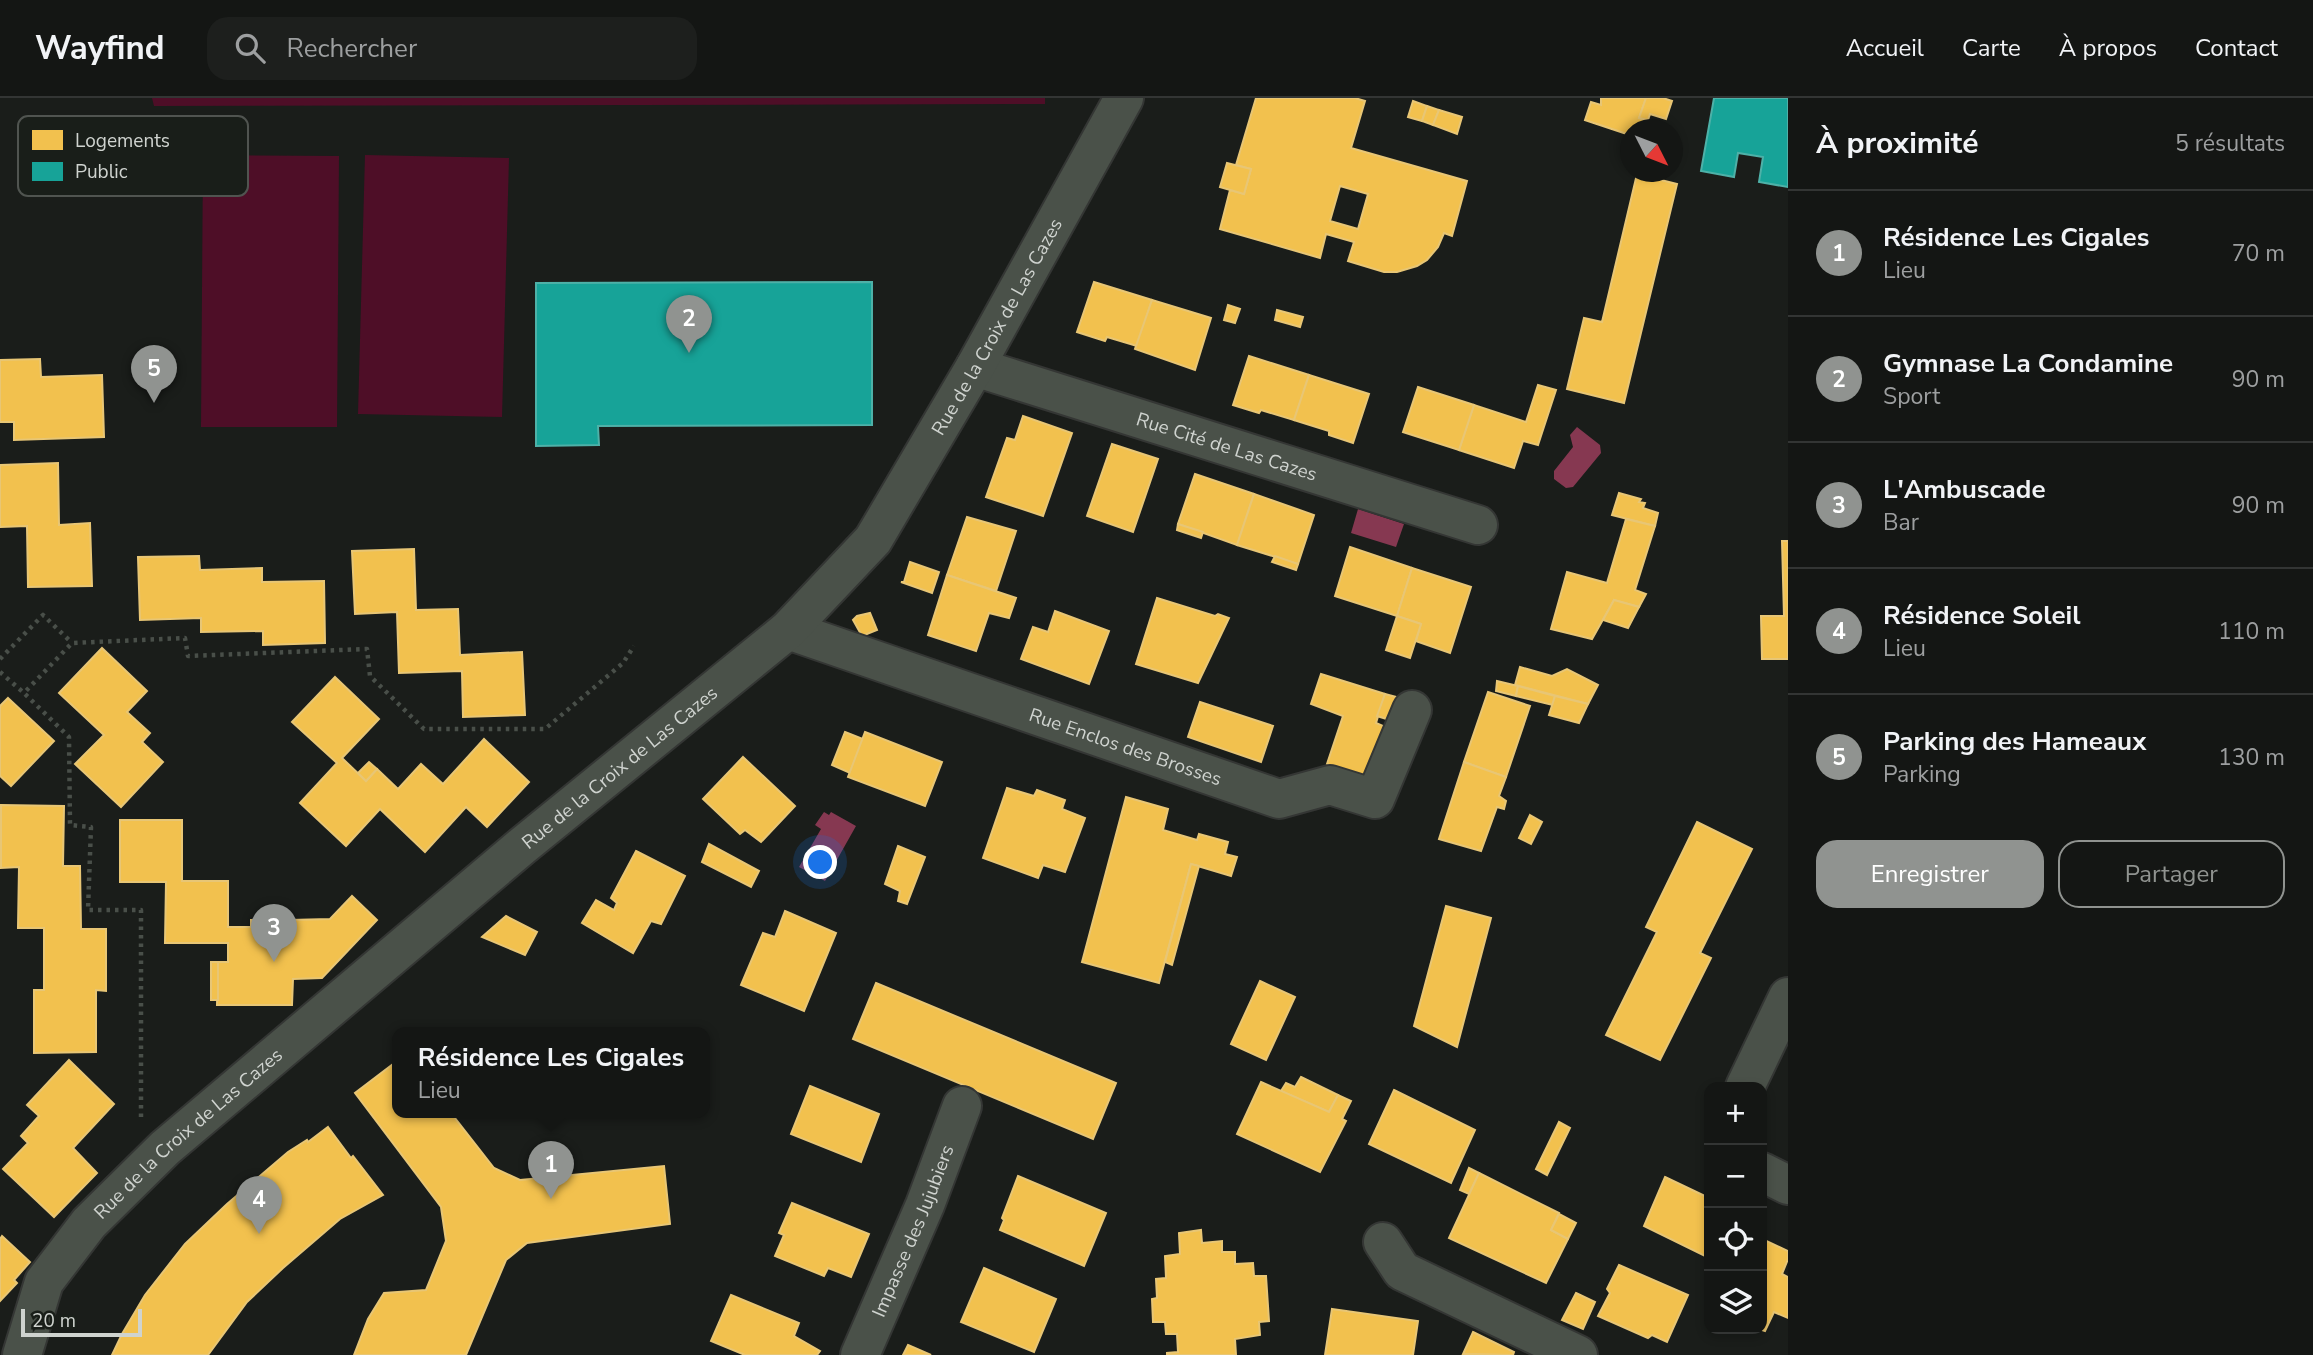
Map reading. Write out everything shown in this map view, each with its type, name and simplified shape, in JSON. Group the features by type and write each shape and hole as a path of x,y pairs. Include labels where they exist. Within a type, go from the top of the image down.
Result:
{"street":[{"name":"Rue de la Croix de Las Cazes","path":"22,1355 44,1282 89,1223 164,1148 532,838 788,631 873,540 975,367 1124,98"},
{"name":"Rue Cité de Las Cazes","path":"975,367 1478,525"},
{"name":"Rue Enclos des Brosses","path":"788,631 1279,799 1329,785 1375,799 1412,710"},
{"path":"1747,1082 1788,998"},
{"name":"Impasse des Jujubiers","path":"860,1355 925,1205 962,1106"},
{"path":"1767,1174 1788,1185"},
{"path":"1383,1242 1402,1271 1578,1355"}],"path":[{"path":"0,659 43,615 72,643"},
{"path":"24,693 72,643 185,638 188,656 367,649 370,676 424,729 545,729 623,663 634,646"},
{"path":"0,672 69,737 70,825 91,827 88,910 141,909 141,1120 164,1148"}],"shaded area":[{"path":"152,98 1045,98 1045,104 154,106"},
{"path":"248,155 339,156 337,427 201,427 203,196 248,196"},
{"path":"365,155 509,158 502,417 358,414"},
{"path":"1577,427 1600,445 1601,453 1573,487 1566,488 1554,479 1554,471 1573,447 1570,435"},
{"path":"1358,509 1404,524 1396,547 1351,533"},
{"path":"824,812 829,815 831,812 856,826 825,881 799,867 821,829 815,825"}],"building: Logements":[{"path":"1256,98 1355,98 1365,101 1351,148 1467,181 1452,236 1444,233 1438,247 1427,260 1417,266 1397,272 1384,272 1348,261 1354,242 1326,234 1320,258 1220,229 1230,190 1244,194 1251,169 1236,165","holes":["1340,186 1368,194 1358,229 1330,221"]},
{"path":"1601,98 1646,98 1639,118 1642,119 1620,119 1620,132 1585,120 1591,102 1601,105"},
{"path":"1646,98 1672,101 1666,119 1650,114 1648,119 1639,118"},
{"path":"1413,101 1427,106 1422,121 1408,117"},
{"path":"1427,106 1439,110 1433,125 1422,121"},
{"path":"1439,110 1462,117 1457,134 1433,125"},
{"path":"1227,163 1251,169 1244,194 1220,187"},
{"path":"1635,182 1677,184 1624,403 1567,389 1584,318 1602,322"},
{"path":"1094,282 1152,300 1137,346 1107,337 1105,341 1077,332"},
{"path":"1152,300 1211,318 1195,370 1135,349"},
{"path":"1228,305 1240,309 1235,323 1224,320"},
{"path":"1277,310 1303,317 1300,327 1275,320"},
{"path":"1249,356 1309,375 1294,420 1233,405"},
{"path":"40,359 41,377 102,375 104,437 14,440 14,422 0,422 0,360"},
{"path":"1309,375 1369,394 1353,443 1329,435 1329,431 1294,420"},
{"path":"1538,385 1556,390 1538,445 1523,441 1514,468 1459,450 1474,405 1526,422"},
{"path":"1418,387 1474,405 1459,450 1403,432"},
{"path":"1023,416 1072,433 1043,516 986,497 1007,438 1015,440"},
{"path":"1112,444 1158,459 1133,532 1087,516"},
{"path":"58,463 59,525 90,523 92,586 28,587 27,526 0,527 0,465"},
{"path":"1195,474 1254,494 1237,545 1178,524"},
{"path":"1619,493 1641,499 1639,502 1645,503 1643,508 1658,513 1655,526 1612,515"},
{"path":"1254,494 1314,515 1298,564 1237,545"},
{"path":"967,517 1016,531 996,591 947,575"},
{"path":"1626,519 1655,526 1635,590 1646,594 1639,607 1614,600 1592,639 1551,629 1567,572 1607,583"},
{"path":"1178,524 1203,532 1201,538 1177,530"},
{"path":"1782,541 1788,541 1788,659 1762,659 1761,616 1784,616"},
{"path":"1350,547 1412,568 1397,616 1335,596"},
{"path":"414,549 416,610 458,609 460,655 522,652 525,715 463,717 462,671 399,673 397,612 355,614 352,551"},
{"path":"199,556 200,570 262,568 262,582 324,581 325,643 263,645 263,631 201,632 201,618 140,620 138,557"},
{"path":"1275,556 1298,564 1296,570 1272,562"},
{"path":"910,562 939,572 932,593 901,582 904,582"},
{"path":"1412,568 1471,587 1450,653 1416,641 1421,624 1397,616"},
{"path":"947,575 1016,598 1009,618 989,613 976,651 928,635"},
{"path":"1157,598 1229,618 1198,683 1136,664"},
{"path":"1614,600 1639,607 1628,628 1603,620"},
{"path":"1055,611 1109,631 1089,684 1021,659 1033,627 1048,632"},
{"path":"870,613 877,630 862,636 853,620 857,616"},
{"path":"1397,616 1421,624 1410,658 1386,650"},
{"path":"102,648 147,691 127,712 150,733 142,742 163,762 121,807 75,764 104,735 59,693"},
{"path":"1520,667 1552,676 1567,669 1598,685 1588,704 1515,685"},
{"path":"1321,674 1385,694 1376,723 1390,729 1369,779 1327,764 1343,716 1311,704"},
{"path":"335,677 379,719 342,758 366,781 377,769 398,789 421,764 443,784 484,739 529,782 487,827 466,807 425,852 380,809 346,846 300,803 337,763 292,722"},
{"path":"1497,681 1518,686 1516,696 1496,691"},
{"path":"1518,686 1555,696 1553,705 1516,696"},
{"path":"1488,692 1530,706 1506,777 1464,762"},
{"path":"1385,694 1400,698 1393,721 1377,716"},
{"path":"1555,696 1588,704 1579,723 1549,715"},
{"path":"8,698 54,741 11,786 0,776 0,706"},
{"path":"1200,702 1273,726 1261,762 1188,737"},
{"path":"845,732 863,739 850,773 832,765"},
{"path":"865,732 942,762 925,806 848,777"},
{"path":"743,757 795,806 761,842 745,830 740,834 703,799"},
{"path":"369,762 377,769 366,781 358,773"},
{"path":"1464,762 1506,777 1499,796 1506,801 1504,809 1497,807 1481,851 1439,839"},
{"path":"1007,788 1034,796 1037,790 1065,800 1062,809 1085,818 1065,872 1043,865 1038,878 983,858"},
{"path":"1126,797 1168,809 1163,830 1197,840 1199,834 1228,842 1225,854 1237,857 1231,876 1191,864 1159,983 1082,962"},
{"path":"1,805 64,806 63,866 80,866 81,929 106,929 106,991 96,990 96,1052 34,1053 34,990 44,990 44,928 18,928 19,867 1,868"},
{"path":"1530,815 1542,822 1531,844 1519,838"},
{"path":"120,820 182,820 182,881 228,881 228,927 290,927 290,920 330,919 352,896 377,920 322,978 293,979 292,1005 217,1005 218,962 228,962 228,943 165,943 166,882 120,882"},
{"path":"1697,822 1752,849 1700,953 1711,958 1660,1060 1606,1035 1657,932 1646,927"},
{"path":"709,844 759,871 751,887 702,862"},
{"path":"898,846 925,857 907,904 898,901 900,891 885,884"},
{"path":"636,851 685,876 661,924 651,921 633,953 582,923 596,900 614,910 617,903 611,898"},
{"path":"1191,864 1199,866 1172,965 1165,962"},
{"path":"1446,906 1491,918 1457,1047 1414,1026"},
{"path":"785,911 836,933 804,1011 741,985 763,933 775,937"},
{"path":"506,916 537,932 525,955 482,937"},
{"path":"251,920 290,920 290,927 251,927"},
{"path":"211,962 218,962 218,1000 211,1000"},
{"path":"1260,981 1295,997 1266,1060 1231,1044"},
{"path":"876,983 1116,1083 1093,1139 853,1039"},
{"path":"69,1060 114,1104 73,1148 97,1173 54,1217 3,1169 28,1143 21,1136 39,1116 27,1105"},
{"path":"392,1065 392,1118 455,1118 494,1168 520,1180 664,1166 670,1224 527,1243 506,1260 466,1355 354,1355 368,1319 384,1293 426,1290 446,1241 441,1207 355,1093"},
{"path":"1301,1077 1338,1095 1329,1112 1281,1091 1286,1083 1295,1087"},
{"path":"1261,1082 1329,1112 1338,1095 1351,1101 1342,1119 1346,1121 1320,1172 1237,1134"},
{"path":"810,1086 879,1114 861,1162 791,1134"},
{"path":"1394,1090 1475,1130 1451,1183 1369,1144"},
{"path":"1559,1122 1570,1128 1547,1175 1536,1169"},
{"path":"328,1127 383,1195 340,1219 283,1268 247,1302 208,1355 112,1355 145,1295 185,1244 288,1152 307,1140 308,1142"},
{"path":"1469,1168 1479,1173 1469,1194 1460,1190"},
{"path":"1479,1173 1559,1213 1551,1230 1568,1239 1546,1283 1449,1238"},
{"path":"1018,1176 1106,1213 1084,1266 1000,1230"},
{"path":"1665,1177 1704,1196 1704,1256 1644,1226"},
{"path":"792,1203 869,1234 851,1277 828,1268 824,1276 775,1256 784,1235 779,1233"},
{"path":"1559,1214 1576,1223 1568,1239 1551,1230"},
{"path":"1201,1230 1202,1243 1222,1241 1222,1252 1235,1252 1235,1264 1253,1263 1254,1276 1266,1276 1269,1321 1259,1322 1260,1335 1235,1339 1236,1355 1167,1355 1178,1352 1177,1334 1166,1334 1165,1322 1153,1322 1152,1299 1157,1298 1156,1279 1166,1278 1165,1256 1180,1254 1179,1233"},
{"path":"2,1236 30,1262 14,1280 17,1283 0,1301 0,1239"},
{"path":"1767,1241 1788,1251 1782,1274 1788,1277 1788,1318 1774,1312 1767,1327"},
{"path":"1619,1265 1688,1295 1667,1342 1652,1335 1648,1338 1598,1316 1610,1293 1607,1289"},
{"path":"984,1268 1056,1299 1034,1352 961,1322"},
{"path":"1576,1293 1595,1302 1583,1329 1562,1320"},
{"path":"731,1295 799,1323 794,1336 820,1351 817,1355 745,1355 711,1341"},
{"path":"1332,1309 1418,1321 1413,1355 1325,1355"},
{"path":"1473,1332 1514,1352 1513,1355 1463,1354"},
{"path":"908,1345 931,1355 903,1355"}],"building: Public":[{"path":"1714,98 1788,98 1788,187 1759,182 1763,157 1738,153 1734,177 1701,171"},
{"path":"872,282 872,425 598,426 599,445 536,446 536,283"}],"place":[{"name":"Gymnase La Condamine","path":"689,353"},
{"name":"Parking des Hameaux","path":"154,403"},
{"name":"L'Ambuscade","path":"274,962"},
{"name":"Résidence Les Cigales","path":"551,1199"},
{"name":"Résidence Soleil","path":"259,1234"}]}
